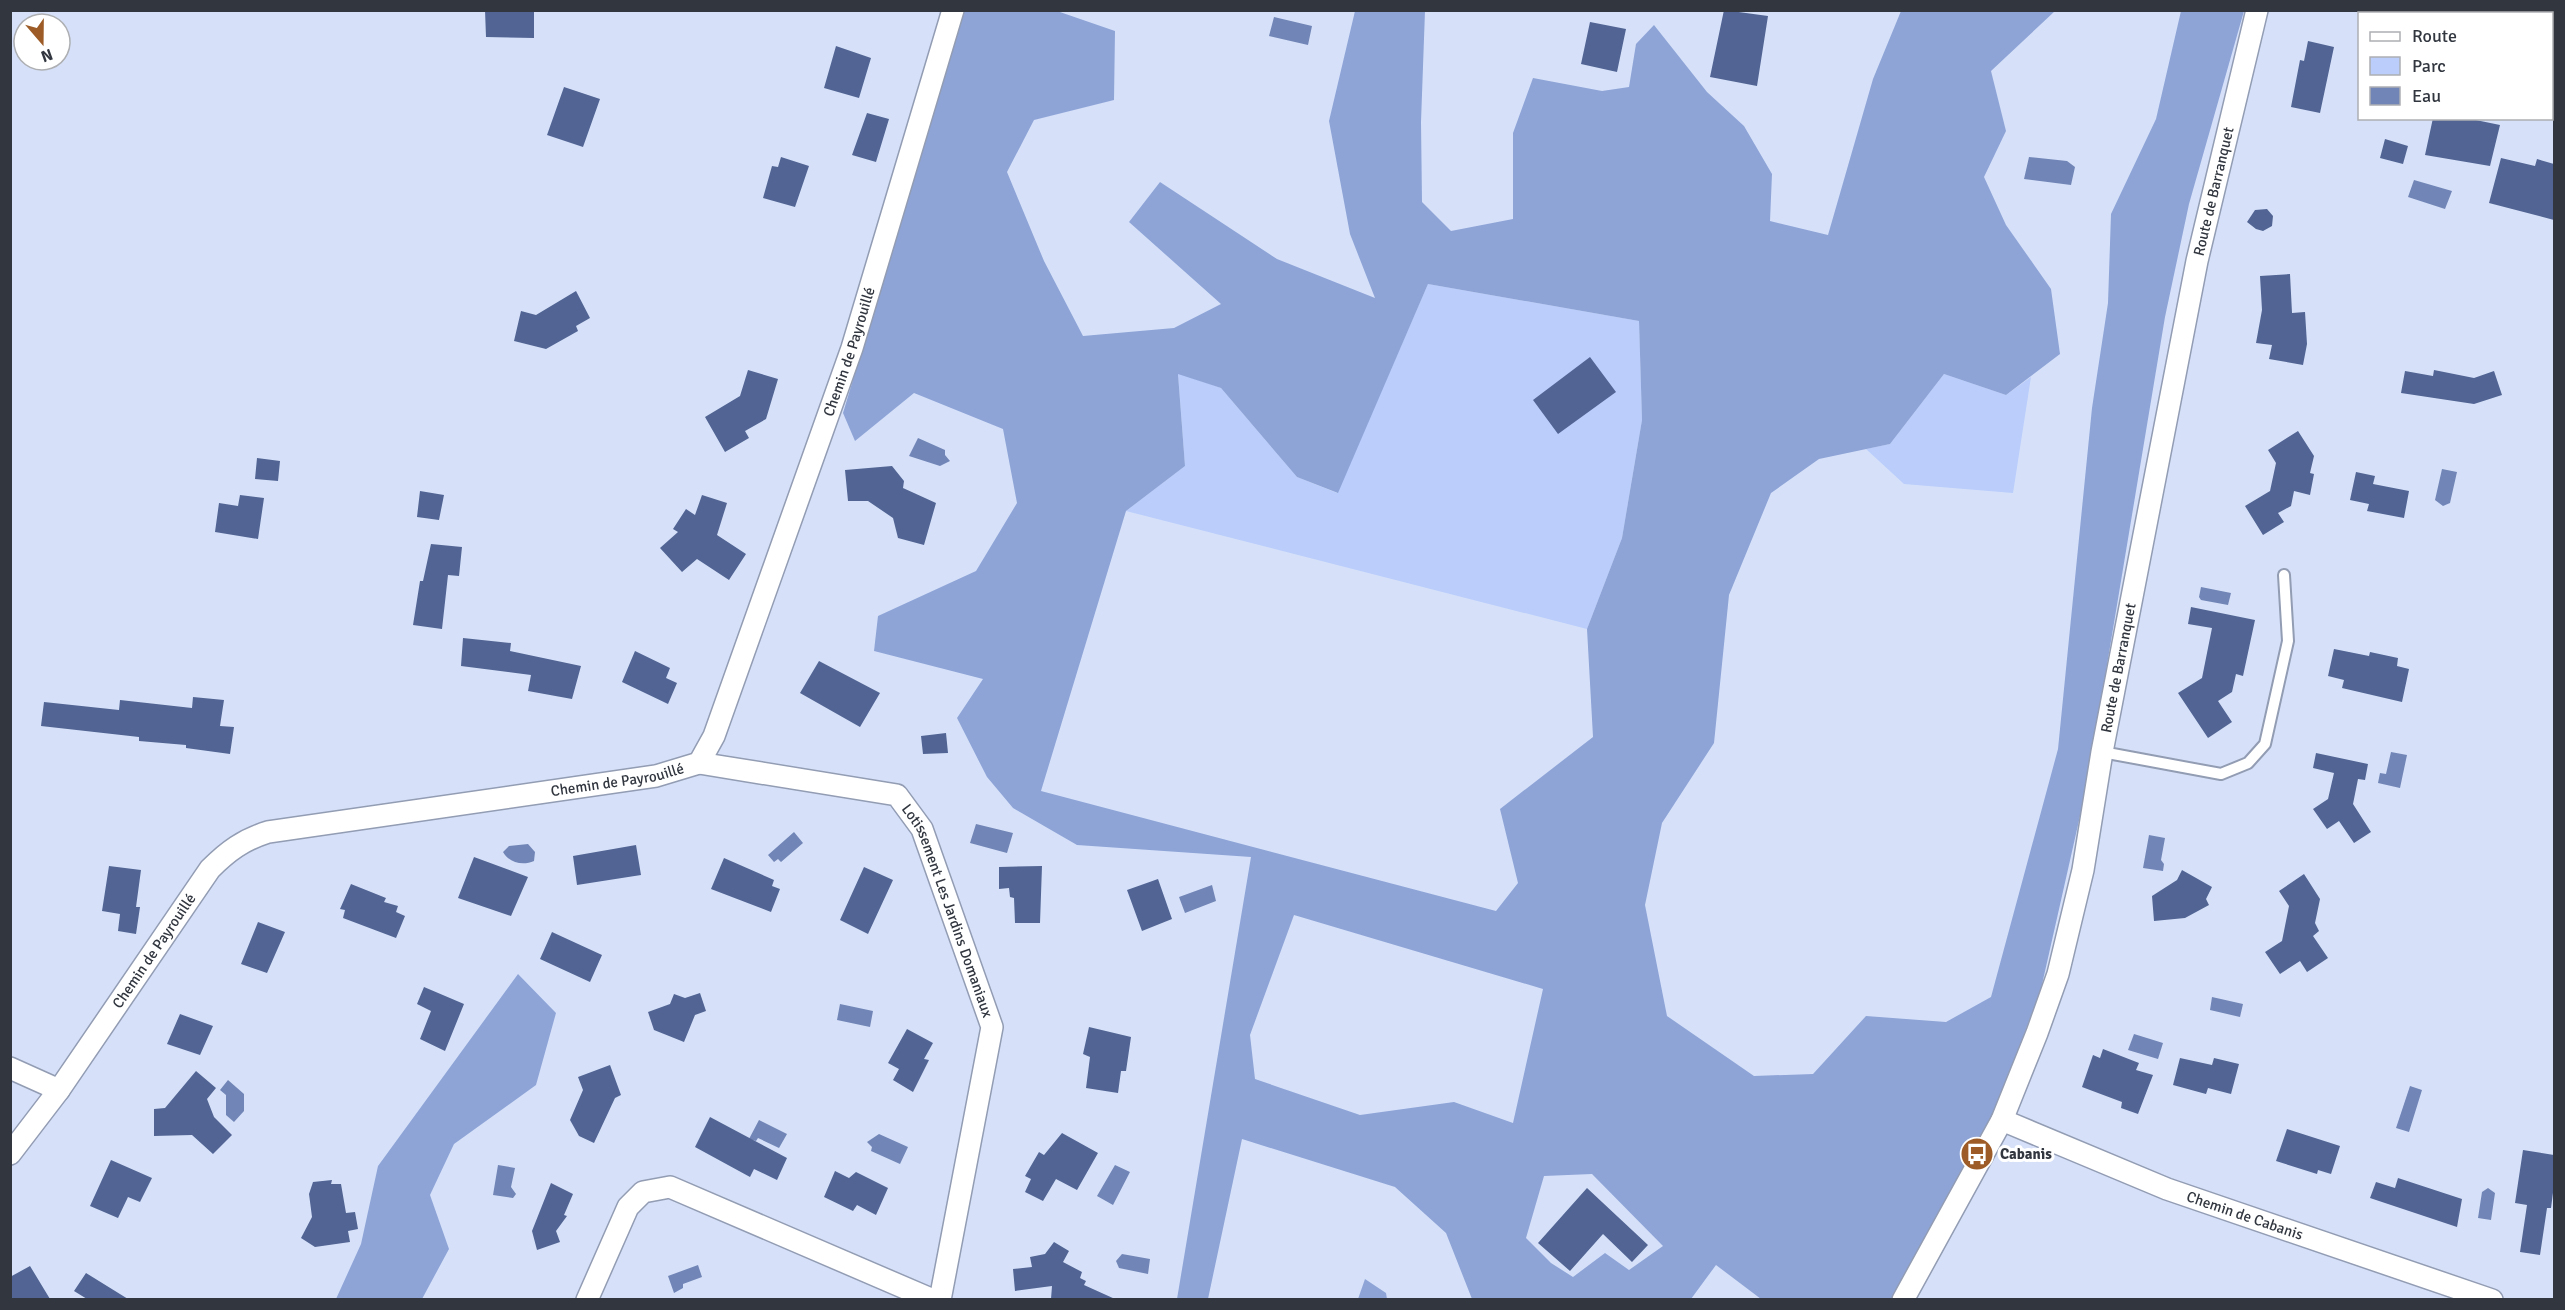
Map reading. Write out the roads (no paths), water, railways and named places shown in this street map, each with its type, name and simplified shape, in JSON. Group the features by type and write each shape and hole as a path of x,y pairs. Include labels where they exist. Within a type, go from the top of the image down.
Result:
{"street":[{"name":"Chemin de Payrouillé","path":"10,1154 59,1090 210,869 230,849 246,839 268,832 656,776 699,763 714,736 852,348 952,10"},
{"name":"Route de Barranquet","path":"1903,1299 2002,1120 2058,974 2083,870 2102,752 2197,261 2257,10"},
{"name":"Lotissement Les Jardins Domaniaux","path":"699,763 897,795 922,829 992,1027 940,1299"},
{"path":"10,1068 59,1090"},
{"name":"Chemin de Cabanis","path":"2002,1120 2167,1189 2492,1299"},
{"path":"587,1299 628,1207 643,1192 670,1187 933,1299"}],"lane":[{"path":"2102,752 2221,774 2248,763 2265,744 2288,641 2284,575"}],"water":[{"path":"1274,17 1312,26 1308,45 1269,36"},
{"path":"2029,157 2067,161 2075,167 2071,185 2024,179"},
{"path":"2414,180 2452,191 2445,209 2408,197"},
{"path":"918,438 945,450 945,455 950,461 940,466 909,456"},
{"path":"2442,469 2457,472 2450,503 2443,506 2435,500"},
{"path":"2201,587 2231,593 2228,605 2201,600 2199,597"},
{"path":"2391,752 2407,755 2400,788 2378,783 2380,773 2386,774"},
{"path":"976,824 1013,833 1007,853 970,843"},
{"path":"794,832 803,843 781,862 778,859 774,862 768,855"},
{"path":"2149,835 2165,838 2161,860 2164,864 2163,871 2143,868"},
{"path":"528,844 535,852 534,861 521,863 513,861 503,852 509,846"},
{"path":"1212,885 1216,901 1185,913 1179,897"},
{"path":"2212,997 2243,1004 2240,1017 2210,1010"},
{"path":"840,1004 873,1011 870,1027 837,1020"},
{"path":"2134,1034 2163,1043 2158,1059 2128,1050"},
{"path":"228,1080 244,1094 244,1111 234,1122 226,1115 226,1095 220,1090"},
{"path":"2410,1086 2422,1090 2409,1132 2396,1128"},
{"path":"759,1120 787,1134 779,1148 758,1138 756,1141 749,1139"},
{"path":"879,1134 908,1147 900,1164 871,1151 872,1147 867,1142"},
{"path":"498,1165 515,1168 511,1187 516,1194 513,1198 493,1195"},
{"path":"1115,1165 1130,1172 1113,1205 1097,1196"},
{"path":"2488,1188 2495,1193 2491,1220 2478,1218 2482,1192"},
{"path":"1122,1254 1150,1259 1148,1274 1119,1268 1116,1261"},
{"path":"698,1265 702,1277 683,1284 683,1288 674,1293 668,1276"}],"place":[{"name":"Cabanis","path":"1977,1154"}]}
